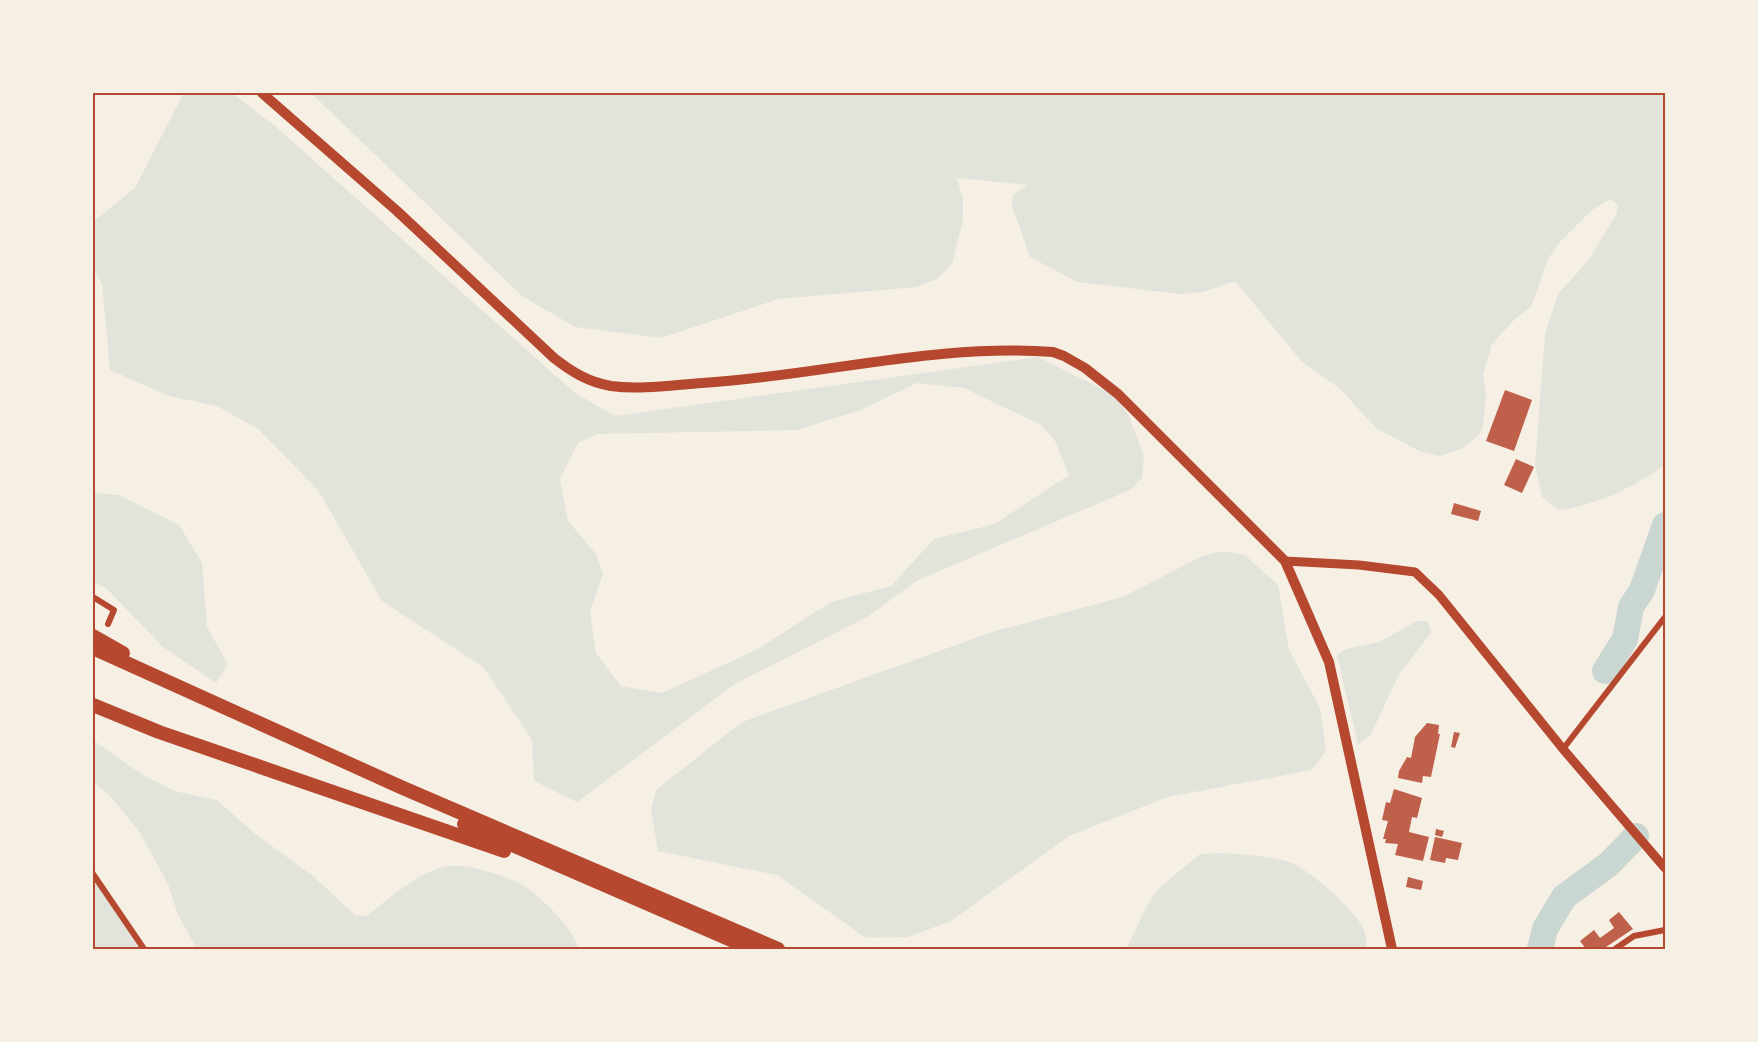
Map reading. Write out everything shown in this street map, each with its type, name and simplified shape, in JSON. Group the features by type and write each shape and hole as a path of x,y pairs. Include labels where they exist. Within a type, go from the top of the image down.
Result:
{"highway":[{"path":"93,636 229,711"},
{"path":"93,648 403,788 778,949"},
{"path":"93,658 258,734 752,949"},
{"path":"93,705 190,743 600,883"}],"main road":[{"path":"262,93 397,211 554,358 574,374 595,382 614,386 657,386 732,381 948,353 1053,352 1085,368 1118,394 1286,561 1329,662 1392,949"}],"street":[{"path":"1286,561 1359,565 1415,572 1439,595 1563,749 1665,868"},
{"path":"93,597 114,610 108,624"},
{"path":"1563,749 1665,617"},
{"path":"93,874 144,949"},
{"path":"1615,949 1634,936 1665,930"}],"shaded area":[{"path":"232,93 275,126 575,393 615,416 1038,357 1116,396 1128,414 1144,456 1142,478 1130,490 918,580 867,617 733,685 577,802 534,781 532,740 483,667 382,601 318,490 258,429 217,406 169,396 110,370 102,284 93,269 93,222 135,188 183,94","holes":["917,383 964,388 1041,425 1055,441 1069,475 995,524 934,539 891,586 831,602 756,650 662,693 621,686 596,653 590,612 603,574 596,554 568,521 560,479 578,443 597,434 797,430 861,410"]},
{"path":"311,93 1665,93 1665,465 1615,494 1573,508 1559,510 1542,497 1535,464 1545,334 1558,294 1587,262 1616,215 1618,205 1610,199 1592,210 1560,242 1548,259 1531,307 1514,320 1492,344 1483,374 1486,395 1483,426 1479,435 1463,448 1441,456 1421,452 1376,428 1339,388 1302,362 1235,281 1203,292 1180,294 1077,282 1030,257 1012,206 1013,195 1028,185 957,178 963,199 963,220 952,264 937,279 917,287 779,299 661,338 575,327 522,296"},
{"path":"93,493 119,495 179,525 202,563 207,627 228,664 216,683 163,647 107,589 93,581"},
{"path":"1224,551 1245,555 1278,585 1289,650 1320,708 1326,751 1312,770 1168,797 1069,836 951,921 908,937 866,938 777,875 658,851 651,809 656,790 742,722 995,631 1123,597 1202,556"},
{"path":"1417,621 1428,621 1431,633 1398,676 1371,734 1358,745 1337,655 1346,649 1379,642"},
{"path":"93,740 143,775 174,791 217,800 254,833 313,876 355,915 366,916 403,888 433,870 462,866 508,878 526,887 549,906 565,924 578,949 197,949 178,915 168,884 139,831 112,798 93,781"},
{"path":"1224,853 1281,860 1308,873 1343,902 1360,922 1365,932 1367,949 1126,949 1148,904 1160,887 1200,854"},
{"path":"93,879 141,949 93,949"}],"building":[{"path":"1505,390 1532,400 1514,451 1486,441"},
{"path":"1516,459 1534,467 1522,493 1504,485"},
{"path":"1454,503 1481,511 1478,521 1451,514"},
{"path":"1427,723 1439,725 1438,734 1440,734 1431,777 1423,776 1422,783 1398,778 1399,771 1407,757 1411,758 1415,737"},
{"path":"1454,732 1460,733 1455,748 1451,747"},
{"path":"1394,789 1422,798 1417,818 1412,817 1409,832 1429,837 1423,861 1395,855 1398,844 1385,843 1386,839 1383,839 1388,821 1382,820 1386,802 1390,803"},
{"path":"1436,829 1444,831 1442,837 1435,835"},
{"path":"1435,837 1462,843 1458,860 1446,858 1445,863 1430,860"},
{"path":"1408,877 1423,881 1421,890 1406,887"},
{"path":"1619,912 1633,929 1603,949 1586,949 1580,941 1594,930 1600,938 1614,928 1609,920"}],"waterway":[{"path":"1605,671 1625,639 1631,607 1642,590 1665,525"},
{"path":"1540,949 1545,929 1564,897 1609,864 1636,836"}]}
